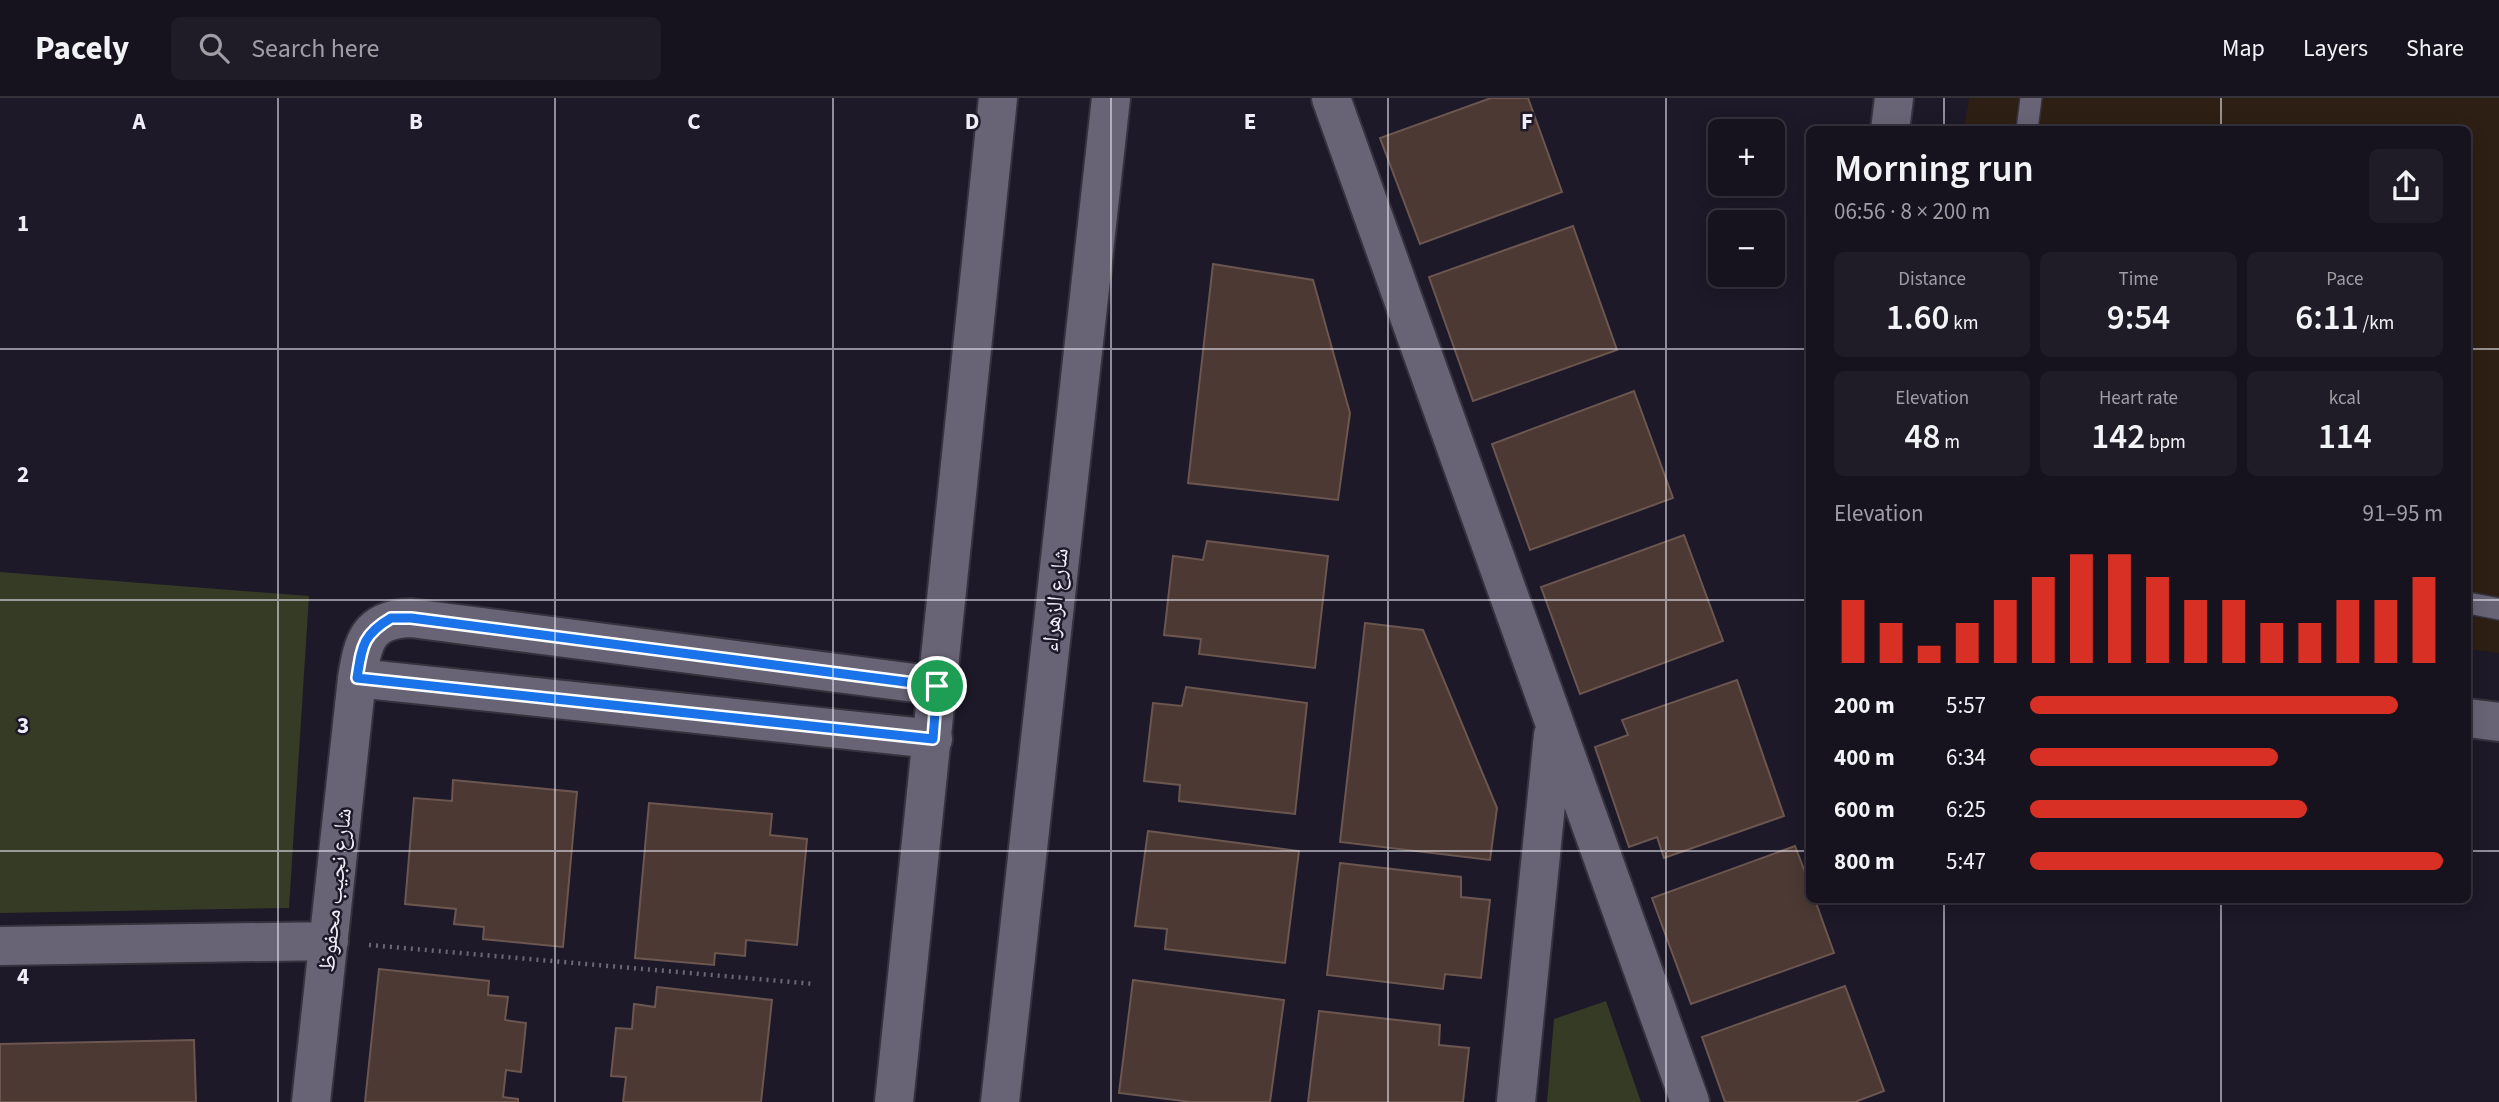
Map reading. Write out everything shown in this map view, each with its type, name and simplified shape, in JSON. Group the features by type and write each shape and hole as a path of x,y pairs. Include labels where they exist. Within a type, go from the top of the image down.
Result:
{"street":[{"path":"894,1102 998,98"},
{"name":"شارع الزهراء","path":"1000,1102 1111,98"},
{"path":"1331,98 1690,1102"},
{"path":"1890,126 1894,98"},
{"name":"شارع نجيب محفوظ","path":"311,1102 357,678 362,646 373,629 391,618 411,618 937,686"},
{"path":"357,678 933,739"},
{"path":"2471,718 2499,722"},
{"path":"1516,1102 1555,723"},
{"path":"0,946 329,941"}],"lane":[{"path":"2027,126 2031,98"},
{"path":"2471,603 2499,608"}],"path":[{"path":"329,941 815,984"}],"shaded area":[{"path":"1969,98 2499,98 2499,653 2471,649 2471,126 1965,126"}],"green space":[{"path":"0,572 309,596 289,908 0,913"},
{"path":"1606,1001 1641,1102 1547,1102 1554,1019"}],"building":[{"path":"1491,98 1528,98 1562,192 1420,244 1380,138"},
{"path":"1573,226 1617,350 1473,401 1429,277"},
{"path":"1213,264 1313,280 1350,413 1338,500 1188,483"},
{"path":"1634,391 1673,498 1530,550 1492,444"},
{"path":"1684,535 1723,641 1580,694 1541,587"},
{"path":"1207,541 1328,556 1315,668 1199,654 1201,639 1164,635 1173,556 1203,560"},
{"path":"1365,623 1423,630 1497,808 1490,860 1340,842"},
{"path":"1737,680 1784,816 1664,858 1657,837 1629,847 1595,747 1628,735 1622,720"},
{"path":"1186,687 1307,703 1295,814 1179,801 1180,785 1144,781 1153,703 1182,706"},
{"path":"453,780 577,792 563,947 483,939 484,927 454,924 456,909 405,904 414,798 452,801"},
{"path":"649,803 772,814 770,835 807,839 797,945 746,940 745,956 715,953 714,965 635,958"},
{"path":"1148,831 1299,851 1285,963 1165,949 1167,929 1135,926"},
{"path":"1795,846 1806,875 1806,903 1816,903 1834,953 1691,1004 1652,898"},
{"path":"1340,863 1461,877 1461,897 1490,900 1481,978 1445,974 1443,989 1327,975"},
{"path":"379,969 489,981 488,995 508,997 505,1020 526,1023 521,1072 506,1070 503,1097 518,1099 518,1102 365,1102"},
{"path":"1133,980 1284,1000 1270,1102 1191,1102 1119,1093"},
{"path":"1845,986 1884,1091 1855,1102 1725,1102 1702,1037"},
{"path":"657,987 772,1000 761,1102 623,1102 626,1077 611,1076 616,1028 632,1029 634,1004 655,1007"},
{"path":"1319,1011 1440,1025 1439,1045 1469,1048 1463,1102 1308,1102"},
{"path":"194,1040 196,1102 0,1102 0,1044"}],"route":[{"path":"391,618 411,618 937,686 933,739 357,678 362,646 373,629 391,618"}]}
